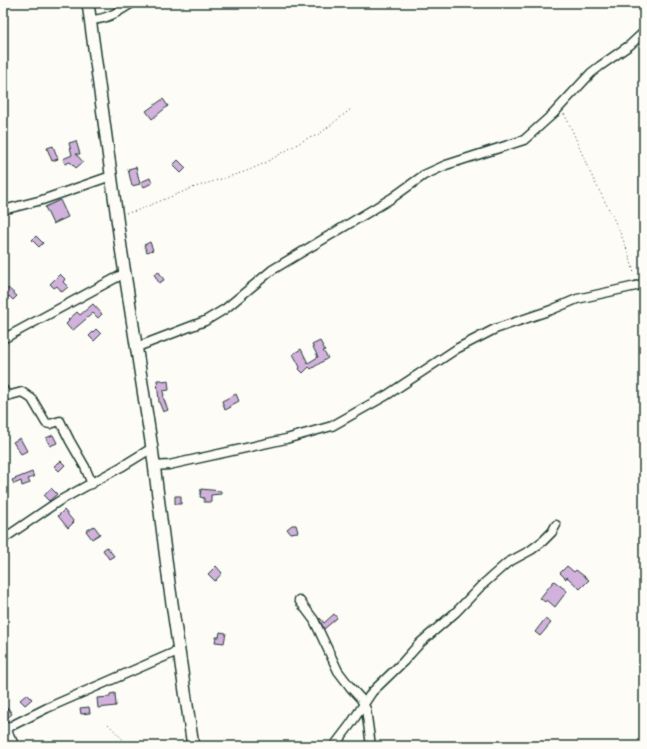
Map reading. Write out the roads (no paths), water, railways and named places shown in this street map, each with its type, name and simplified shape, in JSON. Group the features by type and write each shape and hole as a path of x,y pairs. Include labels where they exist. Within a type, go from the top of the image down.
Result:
{"main road":[{"path":"88,3 92,20 111,176 152,448 169,583 193,746"}],"street":[{"path":"92,20 107,18 132,3"},
{"path":"137,347 205,321 237,300 272,270 320,240 373,210 424,175 446,165 524,140 558,108 591,73 630,45 644,32"},
{"path":"3,210 42,200 111,176"},
{"path":"3,339 125,273"},
{"path":"154,466 286,439 332,426 387,395 470,341 495,329 551,310 577,299 640,285"},
{"path":"3,389 7,396 22,392 29,396 46,423 50,424 60,421 92,484"},
{"path":"3,538 59,501 92,484 152,448"},
{"path":"334,746 372,692 420,643 456,612 507,562 530,550 543,541 552,532 556,525"},
{"path":"299,600 314,620 338,671 364,704 371,746"},
{"path":"15,746 4,728 46,708 180,650"}]}
